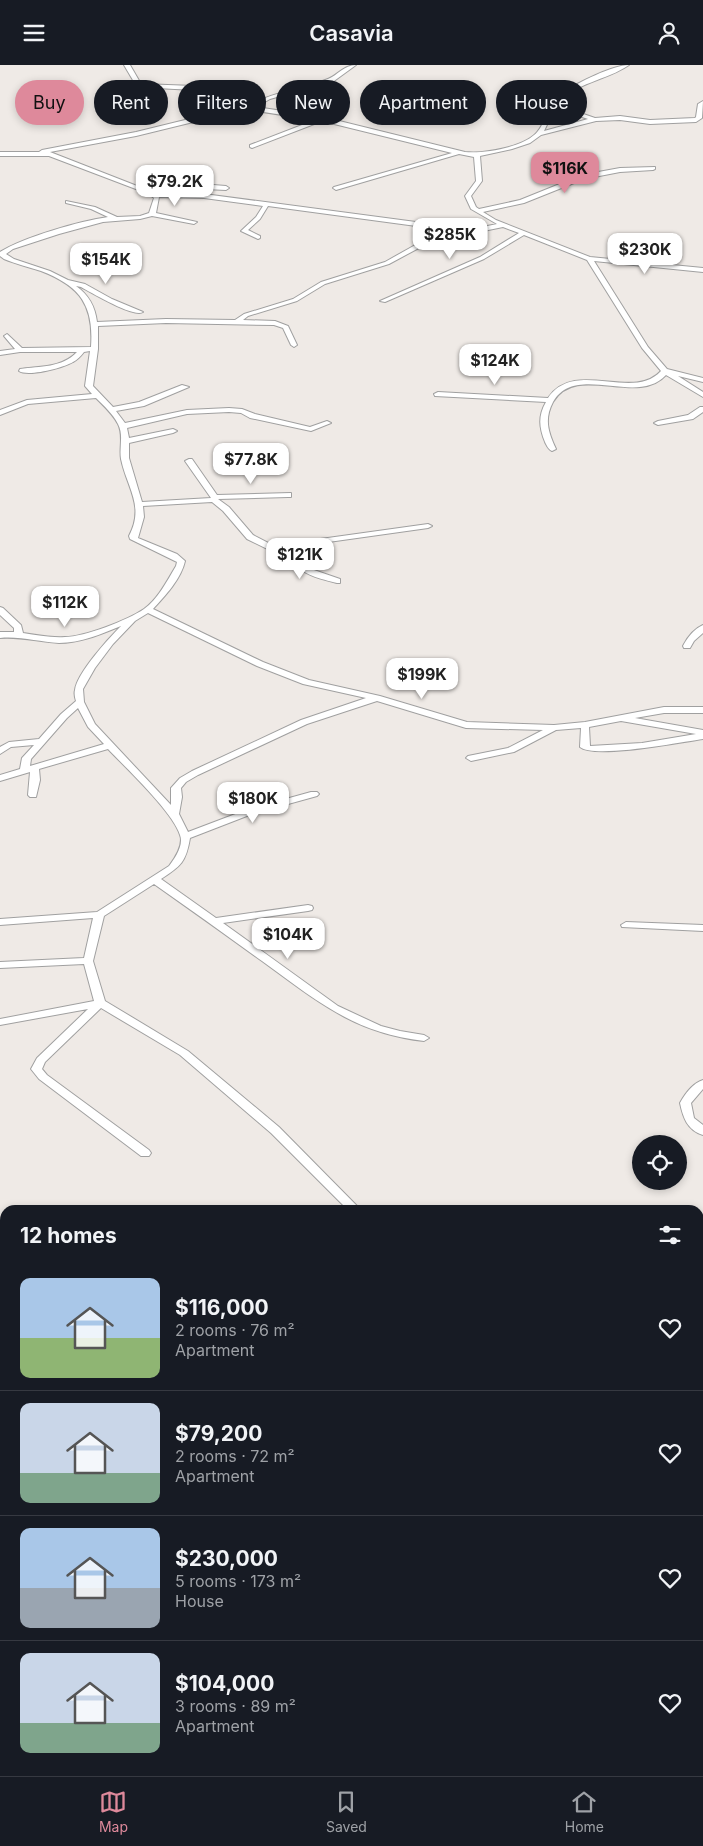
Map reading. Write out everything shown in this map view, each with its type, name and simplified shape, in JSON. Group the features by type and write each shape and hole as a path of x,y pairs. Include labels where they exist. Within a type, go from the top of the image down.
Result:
{"street":[{"path":"127,65 136,84 139,86 178,87"},
{"path":"266,99 332,80 353,65"},
{"path":"587,81 626,65"},
{"path":"696,120 699,118 701,104 703,103"},
{"path":"587,118 596,119"},
{"path":"347,125 458,152 478,155 525,142 539,134 566,125 596,119 612,118 650,122 696,120 703,123"},
{"path":"0,154 39,153 178,124"},
{"path":"252,146 306,125"},
{"path":"539,134 543,125"},
{"path":"336,188 406,169 458,152"},
{"path":"39,153 59,158 154,194 196,196 446,228"},
{"path":"478,155 479,181 468,196 473,208 503,225 589,259 703,270"},
{"path":"478,211 522,202 582,177 620,170 653,168"},
{"path":"154,194 182,185 226,188"},
{"path":"0,635 19,634 59,640 72,639 132,619 148,610 164,591 180,566 181,561 174,556 134,539 133,536 136,531 141,504 127,469 124,455 126,441 124,426 113,409 96,396 89,386 95,349 94,324 90,308 84,296 48,272 1,254 1,252 91,223 116,219 144,218 152,214 156,207 154,194"},
{"path":"68,202 93,208 116,219"},
{"path":"258,237 244,231 258,218 266,205"},
{"path":"152,214 194,222"},
{"path":"238,321 246,315 295,299 324,283 386,263 428,240 503,225"},
{"path":"383,301 482,257 524,233"},
{"path":"589,259 645,348 665,371 703,395"},
{"path":"64,282 83,285 110,300 140,312"},
{"path":"94,324 238,321 283,325 286,327 294,345"},
{"path":"8,336 20,350"},
{"path":"23,371 62,364 73,359 82,349"},
{"path":"0,353 20,350 95,349"},
{"path":"665,371 703,380"},
{"path":"552,449 542,426 546,408 558,390 570,383 588,381 648,384 660,379 665,371"},
{"path":"113,409 141,404 185,387"},
{"path":"438,395 551,400"},
{"path":"0,413 27,402 96,396"},
{"path":"658,423 690,417 703,409"},
{"path":"124,426 187,412 229,410 242,411 253,416 311,429 327,423"},
{"path":"126,441 173,431"},
{"path":"189,461 214,498 250,537 295,559 298,565 306,570 337,581"},
{"path":"141,504 214,498 288,495"},
{"path":"278,550 299,544 428,526"},
{"path":"0,610 18,627 19,634"},
{"path":"148,610 291,677 377,698 466,725 554,728 585,725 664,709 703,710"},
{"path":"0,922 99,915 172,868 182,856 186,836 174,814 91,725 80,702 79,689 91,667 110,642 132,619"},
{"path":"687,646 690,640 703,628"},
{"path":"174,814 177,797 176,788 182,781 195,773 304,722 377,698"},
{"path":"24,770 27,758 64,716 80,702"},
{"path":"621,718 703,734"},
{"path":"585,725 585,747 590,749 642,747 703,734"},
{"path":"471,758 511,750 554,728"},
{"path":"0,751 4,744 42,741"},
{"path":"0,778 110,745"},
{"path":"33,795 34,767"},
{"path":"186,836 249,812 314,794"},
{"path":"154,879 212,923 334,1008 365,1025 400,1036 424,1038"},
{"path":"212,923 308,908"},
{"path":"99,915 88,961 100,1003"},
{"path":"626,925 703,929"},
{"path":"0,965 88,961"},
{"path":"100,1003 41,1060 36,1069 43,1077 145,1153"},
{"path":"0,1022 100,1003 184,1053 275,1130 350,1205"},
{"path":"703,1083 695,1090 686,1103 688,1119 703,1131"}]}
